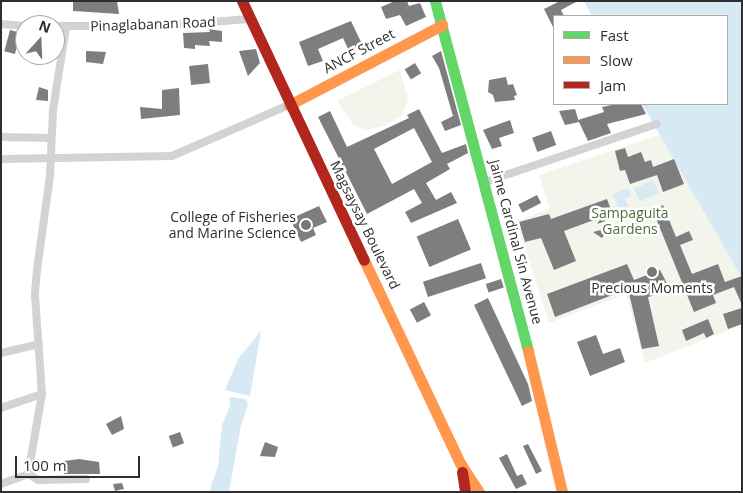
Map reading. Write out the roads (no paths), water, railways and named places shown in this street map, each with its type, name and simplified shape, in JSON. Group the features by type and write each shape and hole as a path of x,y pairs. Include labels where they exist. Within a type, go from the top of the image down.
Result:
{"main road":[{"name":"Magsaysay Boulevard","path":"242,1 289,105 408,348 460,463 479,492"},
{"name":"Jaime Cardinal Sin Avenue","path":"435,1 485,182 562,492"},
{"name":"ANCF Street","path":"289,105 442,25"},
{"name":"Magsaysay Boulevard","path":"460,463 465,492"}],"street":[{"name":"Pinaglabanan Road","path":"66,26 158,26 250,19"},
{"path":"1,24 15,25"},
{"path":"28,474 42,394 35,295 50,138 66,26"},
{"path":"1,160 49,161 172,156 289,105"},
{"path":"485,182 656,124"},
{"path":"1,137 50,138"},
{"path":"1,353 39,344"},
{"path":"1,408 42,394"},
{"path":"28,474 38,480 86,479"},
{"path":"1,484 28,474"}],"place":[{"name":"College of Fisheries and Marine Science","path":"306,225"},
{"name":"Precious Moments","path":"652,272"}],"park label":[{"name":"Sampaguita Gardens","path":"630,222"}]}
